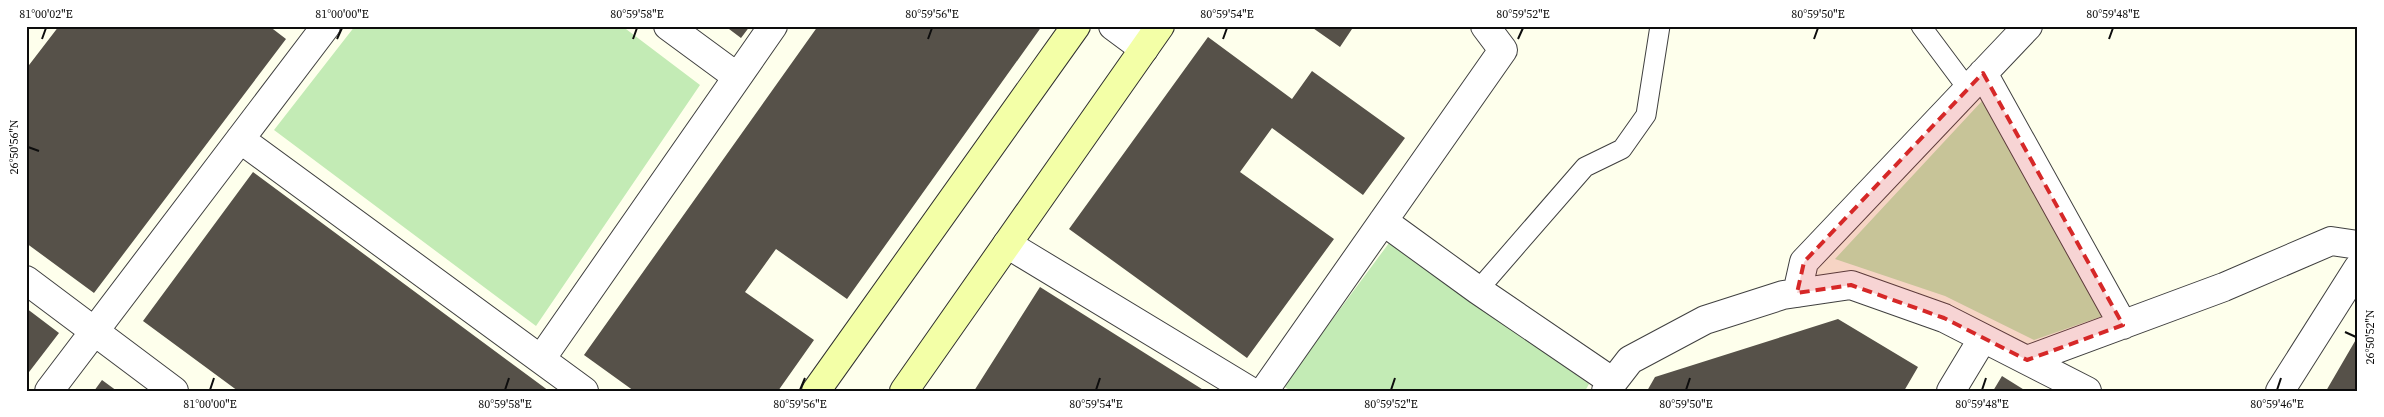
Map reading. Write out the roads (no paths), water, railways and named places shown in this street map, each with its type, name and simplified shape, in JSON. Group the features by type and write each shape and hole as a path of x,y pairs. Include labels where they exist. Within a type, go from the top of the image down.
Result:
{"street":[{"path":"49,391 326,26"},
{"path":"668,26 736,76"},
{"path":"541,359 736,76 773,26"},
{"path":"816,391 1076,26"},
{"path":"1113,26 1144,49"},
{"path":"904,391 1160,26"},
{"path":"1264,391 1503,50 1486,26"},
{"path":"1797,293 1804,262 2028,26"},
{"path":"1976,81 2123,324"},
{"path":"240,139 584,391"},
{"path":"1383,221 1610,387 1630,360 1705,320 1783,296 1851,285 1944,318 2087,391"},
{"path":"2027,360 2224,287 2331,241 2358,245"},
{"path":"1007,244 1250,391"},
{"path":"2280,391 2358,268"},
{"path":"26,280 174,391"},
{"path":"1951,391 1983,338"}],"lane":[{"path":"1478,290 1585,167 1622,149 1646,115 1660,26"},
{"path":"1921,26 1976,81"}]}
